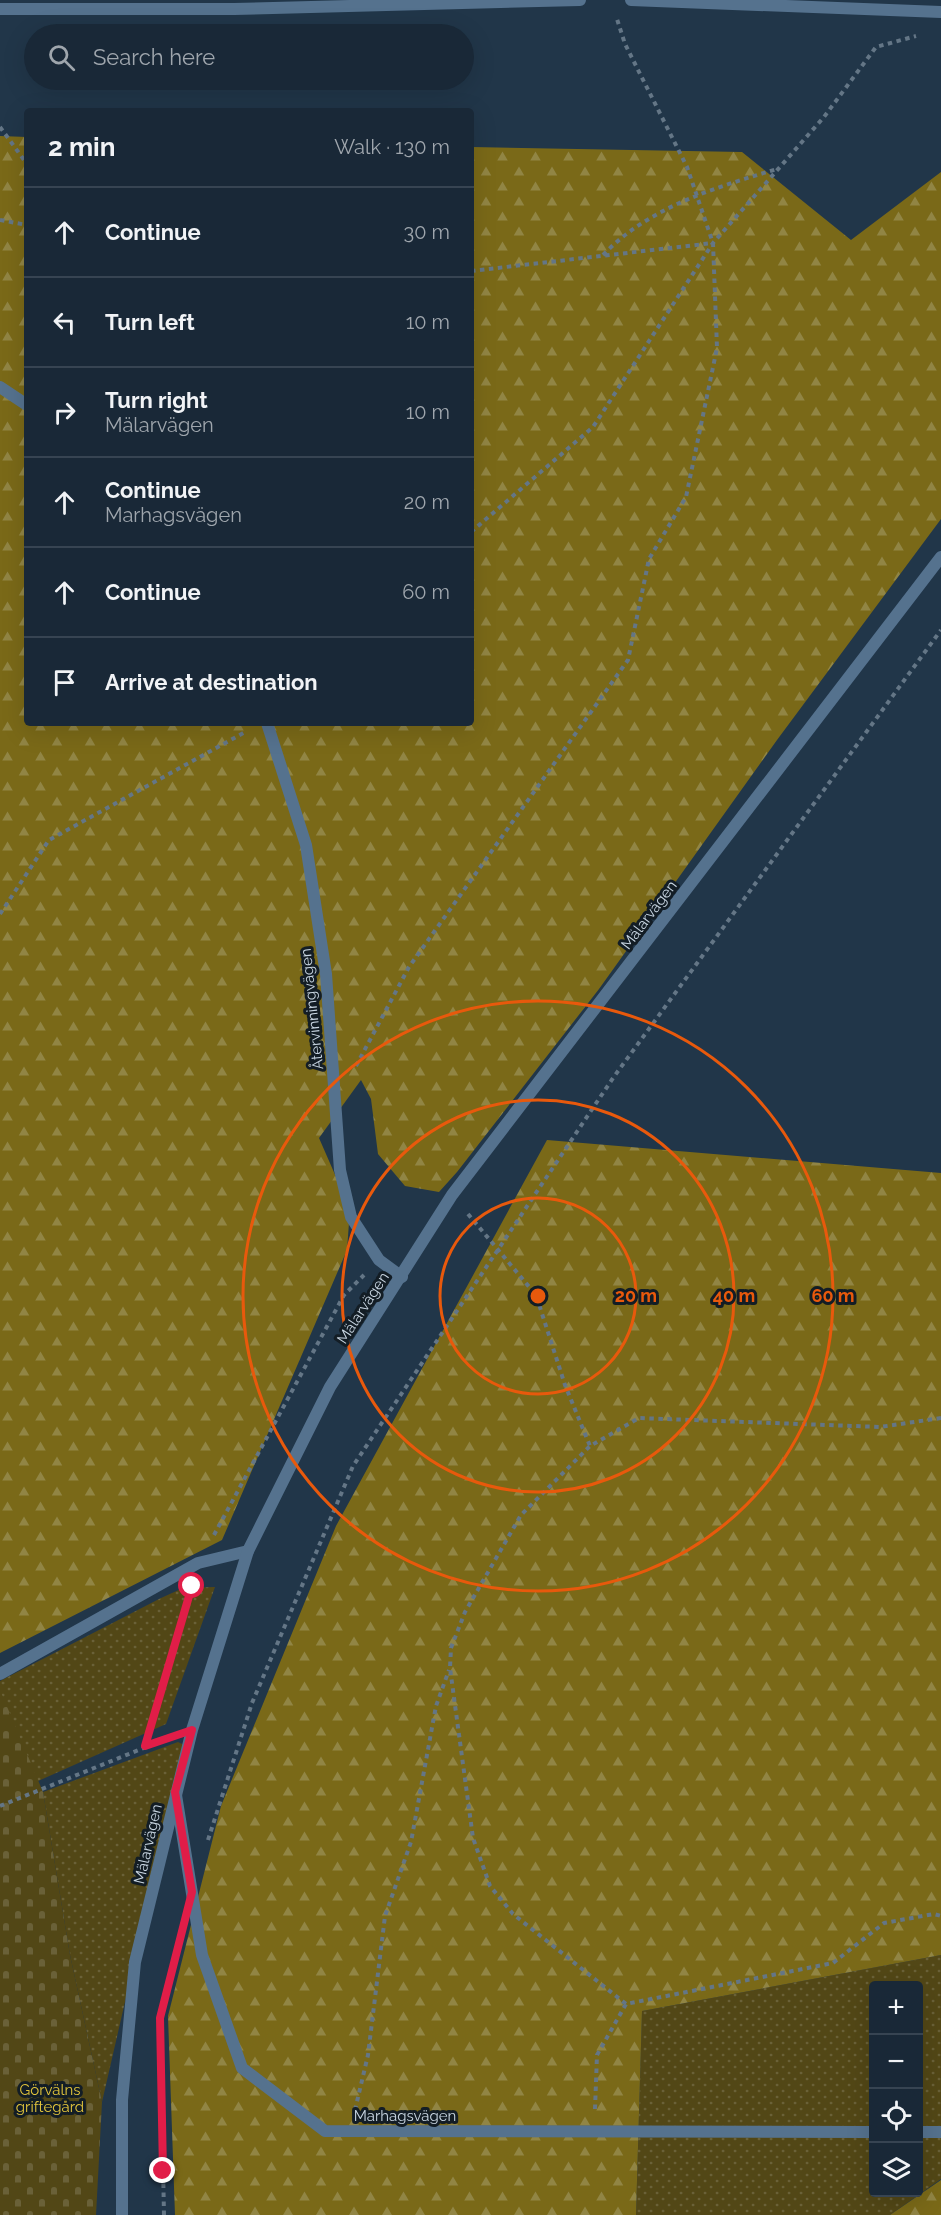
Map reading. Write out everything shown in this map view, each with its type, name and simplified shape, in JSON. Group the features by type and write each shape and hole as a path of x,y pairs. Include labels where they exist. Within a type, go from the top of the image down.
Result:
{"street":[{"path":"0,9 580,0"},
{"path":"631,0 941,12"},
{"path":"0,387 24,403"},
{"name":"Mälarvägen","path":"122,2215 122,2100 135,1962 192,1730 248,1551 330,1387 452,1195 941,557"},
{"name":"Återvinningvägen","path":"268,726 306,845 326,974 340,1170 351,1217 379,1260 402,1277"},
{"path":"0,1674 198,1563 248,1551"},
{"name":"Marhagsvägen","path":"175,1792 202,1954 242,2068 325,2131 869,2132"},
{"path":"923,2132 941,2133"}],"path":[{"path":"336,1103 409,967 628,660 649,559 686,497 717,348 713,243 687,167 625,44 615,11"},
{"path":"474,529 593,427 713,243 824,117 876,47 919,35"},
{"path":"0,127 24,160"},
{"path":"603,256 623,234 696,194 778,169"},
{"path":"0,220 24,224"},
{"path":"474,271 713,243"},
{"path":"206,1847 252,1703 353,1466 613,1078 941,630"},
{"path":"0,914 49,840 252,729"},
{"path":"452,1195 536,1295 565,1385 590,1446"},
{"path":"145,1746 198,1563 344,1295 379,1260"},
{"path":"626,2004 513,1914 490,1886 473,1838 450,1668 451,1648 465,1612 521,1515 590,1446 639,1418 880,1427 941,1418"},
{"path":"350,2131 368,2055 385,1916 411,1842 436,1706 450,1668"},
{"path":"0,1806 145,1746 192,1730"},
{"path":"594,2132 597,2055 626,2004 833,1963 884,1923 934,1914 941,1910"},
{"path":"934,1914 941,1916"},
{"path":"164,2215 160,2018 177,1949"}],"green space":[{"path":"0,136 24,137 24,726 474,726 474,147 742,152 851,240 941,172 941,519 777,740 599,989 439,1192 405,1186 378,1154 371,1099 361,1080 319,1138 350,1209 347,1250 222,1540 0,1653"},
{"path":"547,1140 941,1173 941,1955 642,2011 636,2215 175,2215 168,2016 221,1806 336,1526"},
{"path":"215,1587 166,1724 0,1798 0,1681 183,1588"},
{"name":"Görvälns griftegård","path":"0,1690 43,1792 70,1955 102,2102 96,2215 0,2215"},
{"path":"178,1742 184,1745 102,2102 70,1955 43,1792"},
{"path":"941,1955 941,2179 923,2192 923,1981 869,1981 869,2197 916,2197 890,2215 636,2215 642,2011"},
{"path":"941,2180 941,2215 890,2215 916,2197 923,2197 923,2192"}],"route":[{"path":"163,2171 160,2018 192,1892 175,1792 192,1730 145,1746 192,1586"}]}
